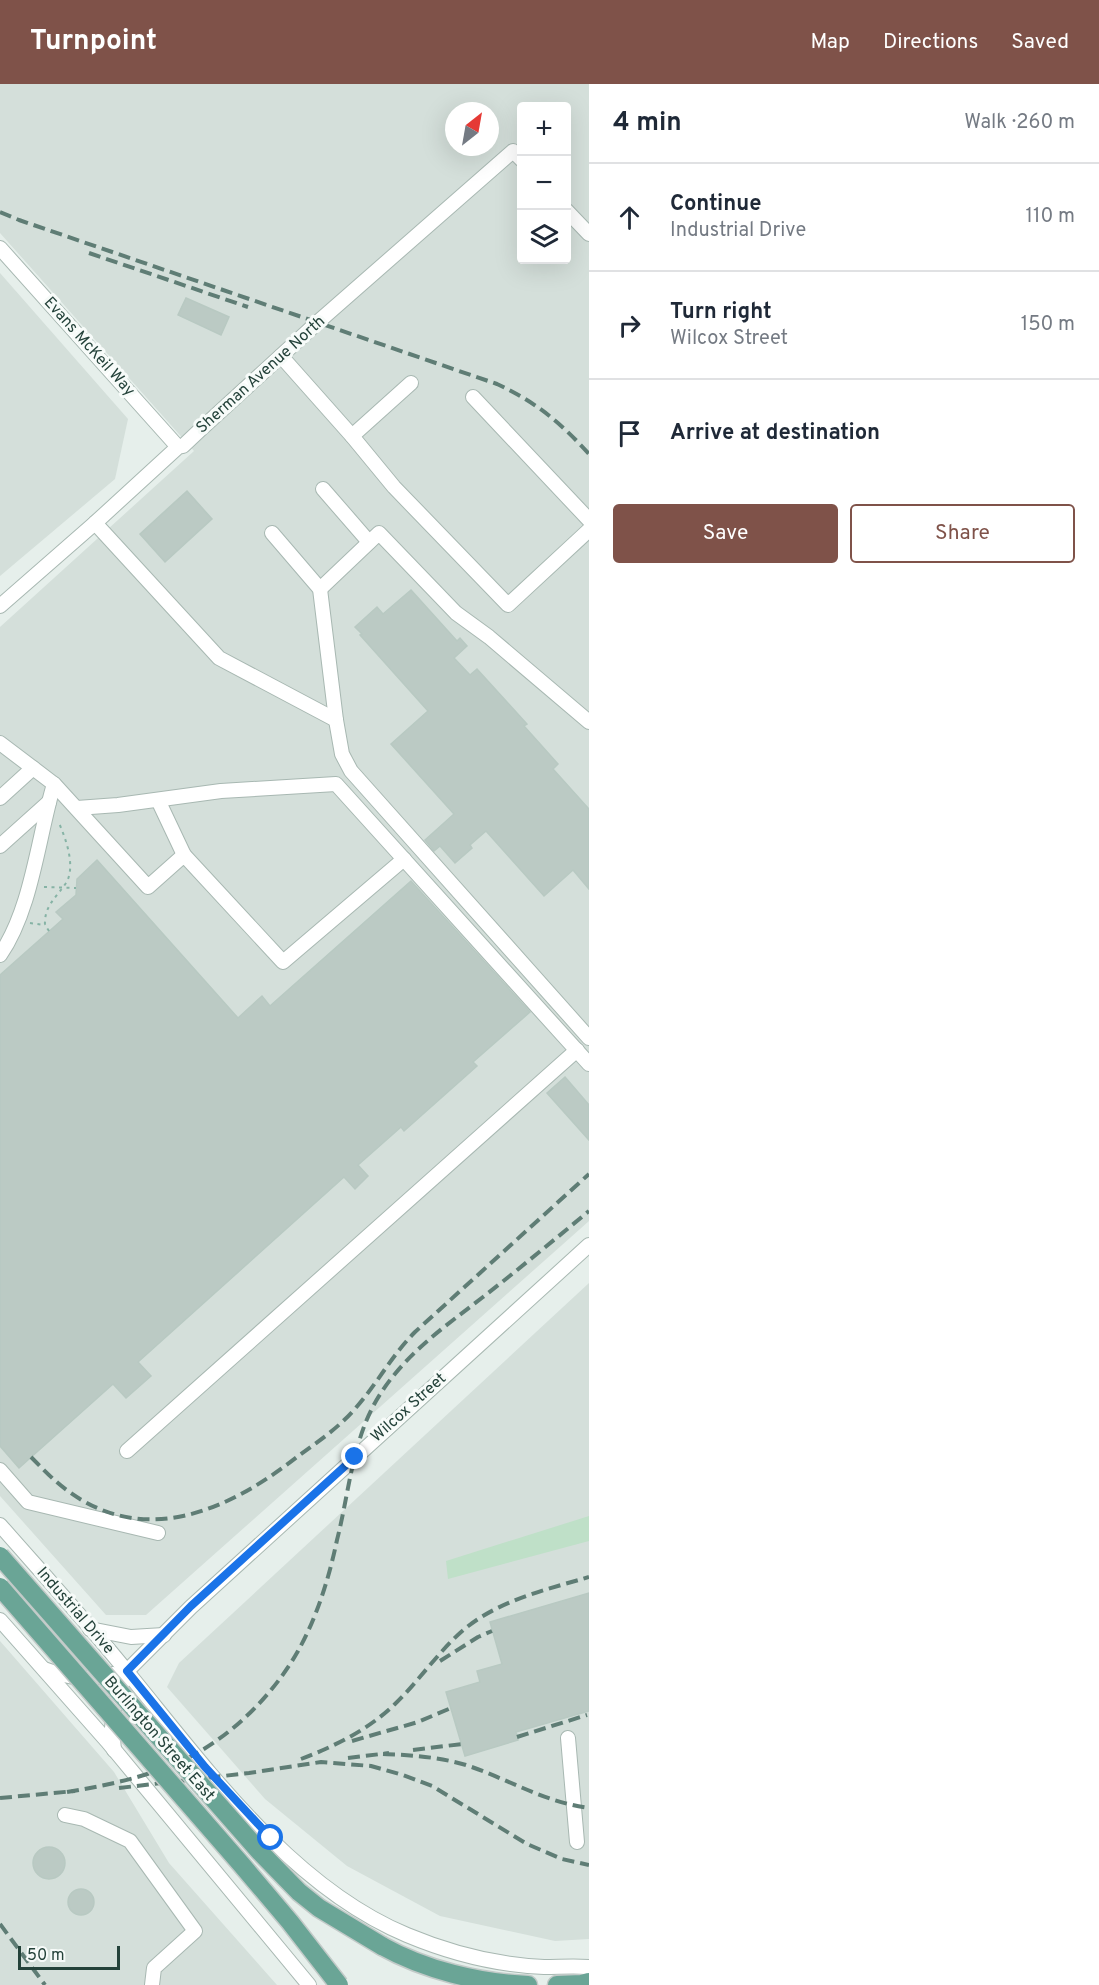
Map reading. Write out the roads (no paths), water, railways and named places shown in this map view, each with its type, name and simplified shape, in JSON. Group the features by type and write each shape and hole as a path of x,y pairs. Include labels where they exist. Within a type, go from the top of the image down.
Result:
{"main road":[{"name":"Burlington Street East","path":"0,1556 194,1780 299,1892 319,1908 382,1946 439,1969 505,1984 528,1985"},
{"name":"Burlington Street East","path":"0,1587 242,1864 340,1985"},
{"path":"557,1985 589,1982"}],"street":[{"name":"Sherman Avenue North","path":"0,606 513,151 518,156"},
{"path":"571,214 589,234"},
{"name":"Evans McKeil Way","path":"0,248 178,447"},
{"path":"281,356 394,487 508,605 589,530"},
{"path":"352,436 411,383"},
{"path":"474,397 589,520"},
{"path":"323,489 369,542"},
{"path":"95,523 219,658 336,720"},
{"path":"272,532 320,589 336,720 342,754 351,771 589,1038"},
{"path":"320,589 379,533 456,613 489,637 589,722"},
{"path":"1,746 54,784 148,887 184,855"},
{"path":"0,798 33,768"},
{"path":"0,955 15,930 29,886 54,784"},
{"path":"77,808 221,791 336,784 589,1064"},
{"path":"158,800 184,855 283,962 404,859"},
{"path":"0,846 49,802"},
{"path":"127,1451 577,1050"},
{"name":"Wilcox Street","path":"127,1671 191,1606 589,1245"},
{"path":"0,1470 28,1502 158,1533"},
{"name":"Industrial Drive","path":"0,1525 127,1671 205,1767 252,1819 290,1857 334,1893 357,1910 406,1935 456,1953 542,1966 589,1967"},
{"path":"0,1620 114,1750 309,1985"},
{"path":"90,1629 131,1637 164,1635"},
{"path":"42,1668 64,1677 96,1679 127,1671"},
{"path":"114,1750 112,1728 116,1702 127,1671"},
{"path":"568,1738 582,1826 577,1842"},
{"path":"65,1815 84,1819 130,1841 195,1931 154,1968 152,1985"}],"railway":[{"path":"0,212 497,384 524,398 547,414 589,454"},
{"path":"89,253 248,307"},
{"path":"31,1457 68,1491 97,1508 127,1517 157,1519 186,1515 215,1506 243,1493 271,1476 340,1424 353,1411 415,1332 589,1174"},
{"path":"67,1792 107,1785 172,1765 209,1746 260,1703 287,1669 317,1611 330,1569 361,1434 386,1385 424,1344 589,1211"},
{"path":"301,1759 326,1749 374,1722 404,1695 448,1645 480,1618 525,1596 589,1577"},
{"path":"440,1661 492,1631"},
{"path":"352,1741 418,1722 451,1708"},
{"path":"517,1737 587,1715"},
{"path":"413,1750 462,1744"},
{"path":"348,1758 389,1753"},
{"path":"383,1754 456,1762 557,1801 589,1808"},
{"path":"119,1788 321,1762 371,1766 432,1786 527,1844 562,1859 589,1865"},
{"path":"0,1798 75,1791"},
{"path":"0,1924 45,1985"}]}
